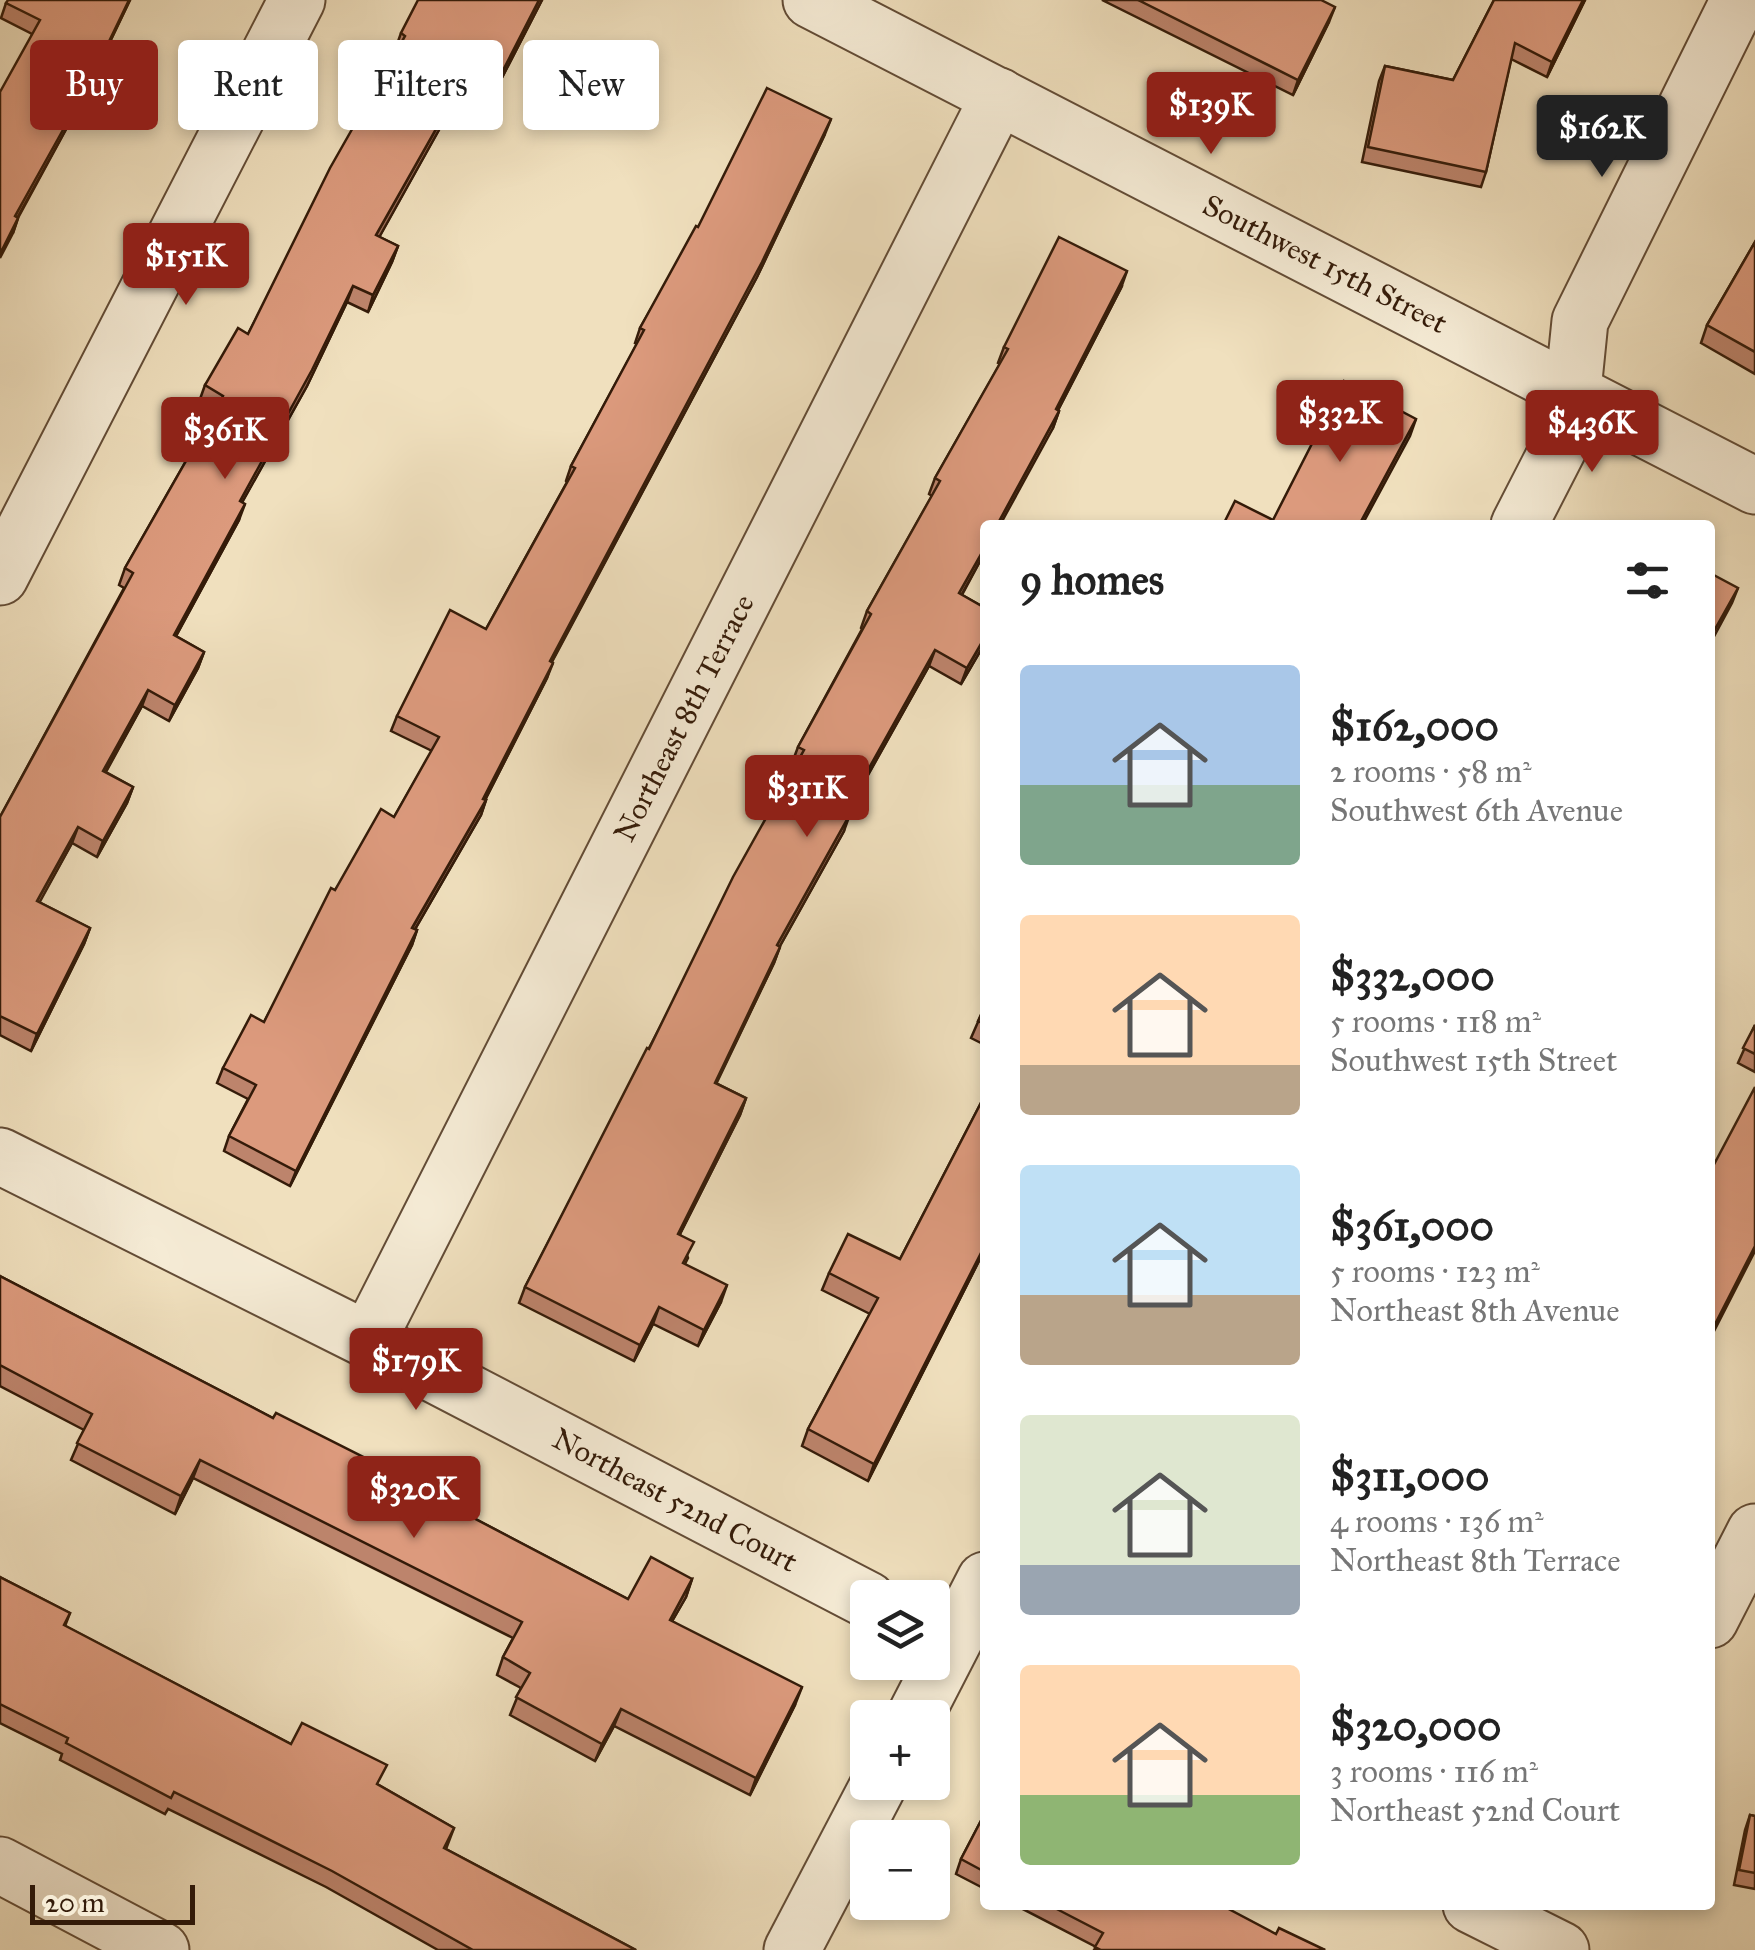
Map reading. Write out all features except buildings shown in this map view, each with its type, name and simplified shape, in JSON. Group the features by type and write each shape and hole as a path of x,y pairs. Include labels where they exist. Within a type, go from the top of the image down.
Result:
{"street":[{"path":"0,577 298,0"},
{"name":"Southwest 15th Street","path":"811,0 1755,486"},
{"path":"1521,520 1558,446 1573,390 1580,321 1738,0"},
{"name":"Northeast 8th Terrace","path":"368,1340 1000,96"},
{"name":"Northeast 52nd Court","path":"0,1156 368,1340 850,1591"},
{"path":"1715,1610 1755,1532"},
{"path":"925,1700 957,1647 980,1592"},
{"path":"792,1950 871,1800"},
{"path":"0,1864 161,1950"},
{"path":"1488,1910 1556,1932"}]}
